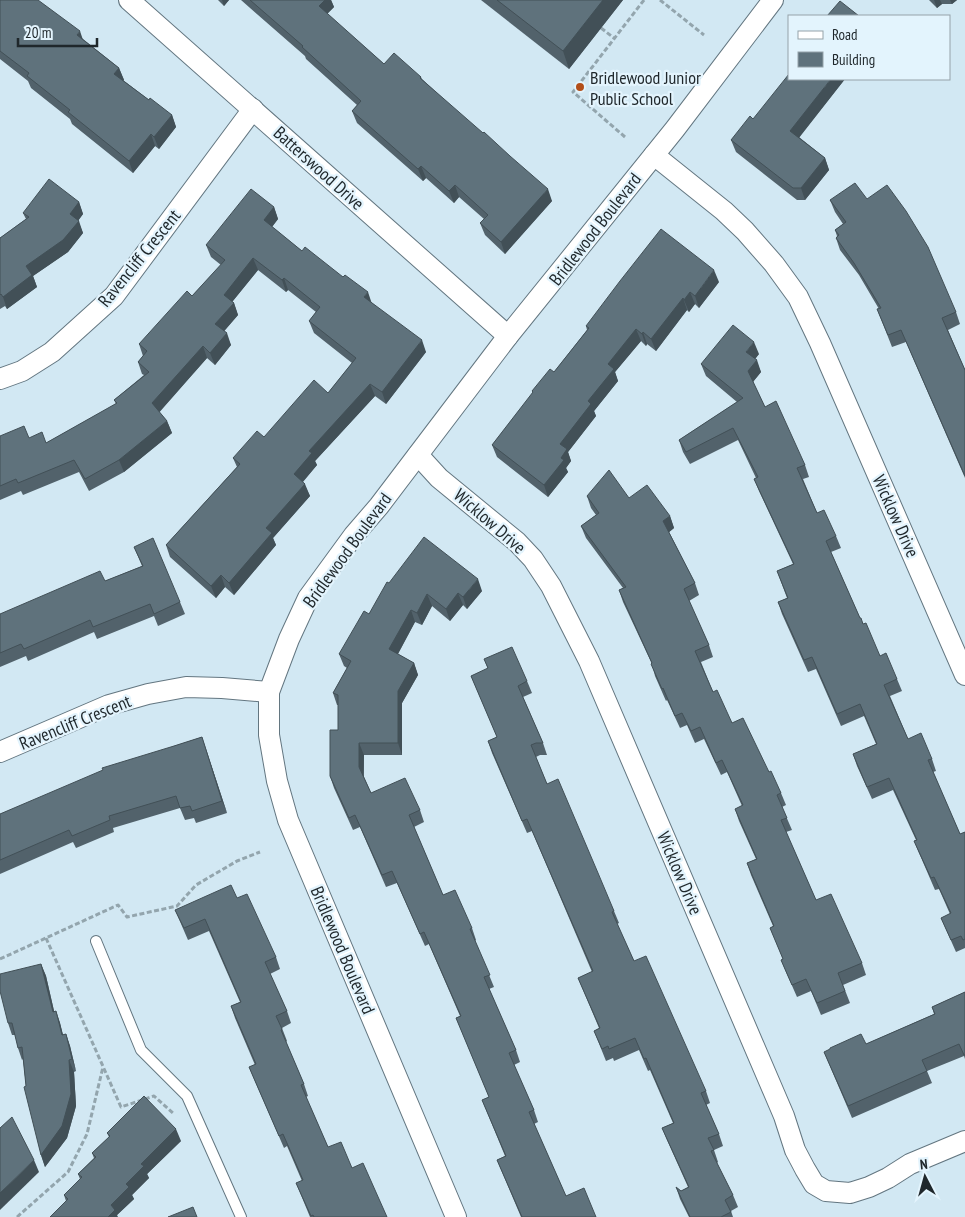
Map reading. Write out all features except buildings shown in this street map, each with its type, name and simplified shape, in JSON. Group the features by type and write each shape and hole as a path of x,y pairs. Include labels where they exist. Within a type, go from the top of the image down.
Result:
{"street":[{"name":"Batterswood Drive","path":"129,0 508,336"},
{"name":"Bridlewood Boulevard","path":"456,1217 288,820 277,782 269,735 269,692 289,639 308,598 354,535 379,506 508,336 654,155 773,0"},
{"name":"Ravencliff Crescent","path":"0,379 22,371 52,352 114,296 253,109"},
{"name":"Wicklow Drive","path":"654,155 724,211 745,231 774,264 798,297 965,676"},
{"name":"Wicklow Drive","path":"418,455 439,478 517,542 534,559 551,586 589,661 784,1116 795,1150 814,1184 826,1191 850,1193 869,1187 910,1164 965,1141"},
{"name":"Ravencliff Crescent","path":"0,752 109,706 148,694 186,687 269,692"}],"lane":[{"path":"96,941 140,1050 188,1096 240,1217"}],"path":[{"path":"625,137 573,92 644,0"},
{"path":"660,0 704,35"},
{"path":"601,28 614,38"},
{"path":"0,959 118,905 128,917 177,906 196,885 237,861 260,852"},
{"path":"46,938 122,1107 154,1096 173,1113 177,1122"},
{"path":"17,1217 68,1172 87,1134 103,1067"}],"place":[{"name":"Bridlewood Junior Public School","path":"580,87"}]}
